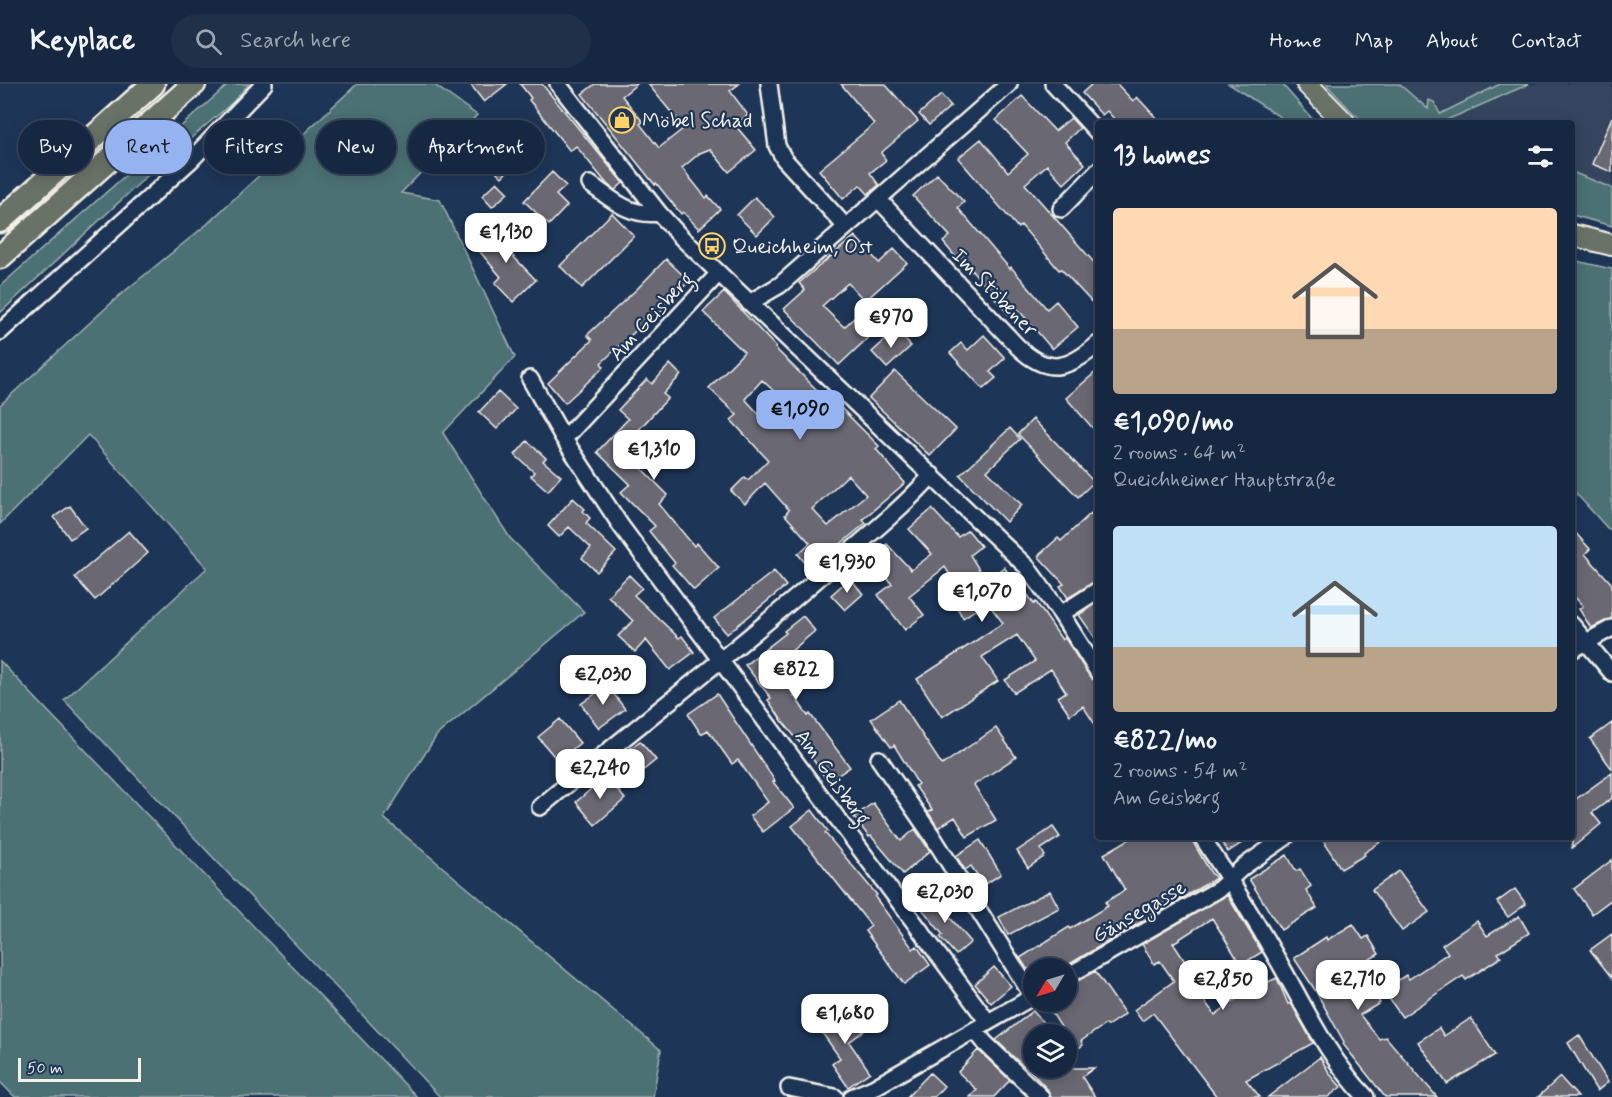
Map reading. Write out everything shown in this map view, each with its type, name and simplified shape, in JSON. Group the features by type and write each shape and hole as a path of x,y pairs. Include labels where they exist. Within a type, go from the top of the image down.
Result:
{"highway":[{"path":"0,221 153,84"},
{"path":"0,257 194,84"}],"main road":[{"path":"1307,84 1342,120"},
{"path":"1575,236 1612,245"}],"street":[{"path":"0,332 166,184 264,84"},
{"path":"558,84 659,213 749,303 1027,567 1095,667"},
{"path":"769,84 777,146 784,159 846,227"},
{"path":"749,303 780,285 1009,84"},
{"path":"1053,84 1095,130"},
{"path":"1061,209 1095,174"},
{"path":"590,184 632,211 643,215 659,213"},
{"name":"Im Stöbener","path":"878,200 1034,361 1058,366 1069,364 1095,346"},
{"name":"Am Geisberg","path":"564,439 719,273"},
{"name":"Am Geisberg","path":"530,379 564,439 621,526 721,660 981,1026 985,1043 1041,1097"},
{"path":"540,807 841,559 932,475"},
{"path":"1061,614 1095,592"},
{"path":"1612,628 1579,646 1612,673"},
{"path":"879,759 930,834 1023,981"},
{"path":"1204,840 1279,961 1338,1065 1366,1097"},
{"name":"Gänsegasse","path":"1077,971 1219,889 1243,867 1282,840"},
{"path":"852,1097 873,1088 1023,1003"},
{"path":"789,1088 834,1097"}],"shaded area":[{"path":"1341,84 1612,84 1612,227 1575,218 1575,120 1379,120"}],"green space":[{"path":"229,84 249,84 212,120 204,120 204,127 192,137 192,120 188,120"},
{"path":"357,84 433,84 477,115 472,120 408,120 408,174 420,174 401,193 440,200 515,357 443,433 510,538 584,612 437,735 384,818 661,1050 653,1097 440,1097 64,700 207,568 88,435 0,524 0,405 120,295 206,225 261,174 304,174 304,133 316,122 316,174 396,174 396,120 318,120"},
{"path":"1229,84 1282,84 1313,120 1284,120"},
{"path":"1326,84 1399,84 1428,109 1429,100 1434,102 1440,114 1500,84 1529,84 1447,120 1363,120"},
{"path":"1575,173 1612,188 1612,226 1575,216"},
{"path":"127,174 149,174 0,313 0,286"},
{"path":"1575,261 1612,269 1612,528 1609,530 1575,492"},
{"path":"0,661 417,1097 15,1097 0,1082"}],"building":[{"path":"470,84 507,84 484,102"},
{"path":"520,84 542,84 623,183 615,190 607,184 576,146 570,151 529,100 531,98"},
{"path":"595,84 637,84 622,96 643,122 640,124 659,148 684,128 648,84 739,84 730,91 748,115 735,125 756,150 729,172 710,149 700,153 682,168 706,198 708,196 720,209 699,229 683,212 681,214 656,183 655,185 582,94"},
{"path":"841,84 885,84 918,121 881,153 886,160 870,173 879,185 868,194 860,185 843,199 819,170 874,124"},
{"path":"1092,84 1117,84 1133,101 1137,97 1158,120 1115,120 1107,111 1102,115 1082,93"},
{"path":"941,95 951,106 929,125 919,114"},
{"path":"1022,96 1055,131 1071,118 1080,128 1065,142 1085,164 1064,184 1047,165 1025,184 1095,264 1095,306 1061,269 1059,270 1021,225 1018,228 958,158 981,139 1008,172 1028,154 996,120"},
{"path":"1612,117 1612,172 1592,164"},
{"path":"552,172 566,186 556,195 567,206 549,225 524,201"},
{"path":"937,174 964,202 958,208 1010,269 1011,267 1047,309 1056,301 1078,327 1052,349 1016,307 1008,314 972,270 969,273 943,242 950,236 913,196"},
{"path":"497,182 508,193 492,207 482,196"},
{"path":"755,197 775,217 757,235 737,215"},
{"path":"612,213 634,236 582,288 560,266"},
{"path":"500,226 518,246 510,253 536,280 513,302 495,283 501,277 476,247"},
{"path":"855,236 879,263 894,249 907,263 865,301 848,283 822,306 844,327 854,318 870,336 839,365 784,309 805,290 799,283"},
{"path":"666,259 689,281 660,313 657,311 601,363 604,367 565,403 548,383 592,340 587,335"},
{"path":"724,292 775,348 838,411 841,408 879,446 876,449 905,483 863,519 866,523 810,569 798,554 810,543 785,515 789,510 765,483 745,504 731,491 745,477 748,480 768,460 731,420 737,415 709,388 744,352 703,312","holes":["762,380 792,408 771,427 745,399","848,475 866,495 828,526 812,509"]},
{"path":"896,330 911,346 887,368 872,352"},
{"path":"984,335 1005,358 990,372 996,378 983,389 950,353 961,343 968,350"},
{"path":"670,364 681,375 663,394 668,398 631,438 644,450 634,461 668,495 659,504 694,546 697,543 719,568 694,590 672,565 675,563 649,531 655,526 621,492 630,484 597,452 628,419 618,410 647,379 652,384"},
{"path":"895,371 956,429 930,456 869,398"},
{"path":"1095,373 1095,431 1066,398"},
{"path":"498,392 516,409 497,429 479,412"},
{"path":"1033,419 1094,482 1078,497 1018,434"},
{"path":"1010,428 1020,439 987,471 1022,505 1006,522 960,475"},
{"path":"527,441 546,458 543,461 561,476 548,491 531,476 534,472 515,455"},
{"path":"573,498 585,509 583,511 590,518 586,523 616,552 597,572 582,558 591,548 569,527 559,537 548,526"},
{"path":"70,506 86,528 70,539 54,517"},
{"path":"932,509 958,537 968,530 981,546 970,555 986,581 1004,567 1034,604 1036,602 1062,640 1065,638 1090,677 1095,680 1095,724 1083,706 1070,715 1058,697 1066,692 1051,669 1014,693 1005,680 1035,661 1017,635 982,657 998,681 942,717 917,679 1003,623 987,602 963,618 956,606 966,600 945,567 909,596 924,615 905,630 878,595 892,584 870,560 887,544 911,570 932,554 909,529"},
{"path":"1091,513 1095,518 1095,582 1068,598 1060,586 1064,584 1038,556 1058,538 1061,541"},
{"path":"129,531 148,553 95,600 75,577"},
{"path":"1575,532 1590,549 1585,554 1612,584 1612,618 1591,628 1579,609 1583,606 1575,597"},
{"path":"774,571 786,586 727,634 714,618"},
{"path":"629,575 642,588 634,595 679,638 682,636 694,652 670,670 646,640 635,652 618,636 633,621 608,596"},
{"path":"850,578 863,594 845,610 831,595"},
{"path":"1095,604 1095,638 1079,615"},
{"path":"803,616 815,631 782,659 784,662 776,669 808,716 810,714 850,767 828,782 768,700 771,698 745,665 786,633 784,631"},
{"path":"607,685 625,709 599,728 581,704"},
{"path":"717,694 775,781 773,782 794,808 763,832 750,816 768,802 738,760 732,764 708,730 701,734 688,714"},
{"path":"899,700 942,765 996,728 1016,757 974,785 996,820 967,837 955,817 938,828 928,812 932,810 915,786 918,784 894,745 891,747 871,719"},
{"path":"560,719 580,743 558,761 538,737"},
{"path":"1612,723 1612,769 1590,739"},
{"path":"640,741 656,760 635,777 620,757"},
{"path":"1612,773 1612,798 1592,813 1601,824 1572,848 1572,840 1575,840 1575,800"},
{"path":"606,776 625,799 595,825 576,802"},
{"path":"873,803 901,841 915,829 930,851 903,874 854,817"},
{"path":"812,810 828,831 825,833 877,895 875,897 913,949 917,946 930,965 904,984 865,931 871,926 792,826"},
{"path":"1053,827 1060,837 1041,849 1045,856 1028,868 1017,851"},
{"path":"980,840 1001,874 984,885 971,866 965,870 956,856"},
{"path":"1128,840 1192,840 1216,878 1077,960 1023,958 1023,963 1020,958 1108,906 1105,902 1125,890 1104,854"},
{"path":"1220,840 1246,840 1228,852"},
{"path":"1323,840 1384,840 1364,853 1365,855 1341,869"},
{"path":"1287,855 1296,871 1300,869 1311,886 1306,890 1317,908 1281,930 1249,879"},
{"path":"1612,860 1612,899 1592,914 1574,889"},
{"path":"1399,871 1429,912 1402,931 1372,890"},
{"path":"1515,889 1526,904 1508,917 1497,902"},
{"path":"1050,891 1059,908 1008,935 999,917"},
{"path":"935,893 949,911 946,913 971,942 956,955 940,937 943,935 919,905"},
{"path":"1227,895 1262,952 1241,965 1212,918 1173,943 1204,991 1199,994 1215,1015 1247,991 1277,978 1288,1004 1291,1003 1313,1043 1246,1080 1260,1097 1217,1097 1153,1013 1142,1021 1134,1010 1174,981 1160,961 1154,964 1142,944"},
{"path":"1519,916 1529,933 1498,953 1501,957 1466,980 1463,976 1402,1017 1383,990 1406,975 1409,979 1448,953 1442,945 1477,921 1487,936"},
{"path":"1353,924 1363,939 1368,936 1379,954 1358,966 1380,1003 1360,1015 1379,1039 1386,1037 1437,1097 1385,1097 1343,1044 1344,1042 1315,990 1294,958 1326,937 1327,940"},
{"path":"1612,934 1612,978 1590,950"},
{"path":"994,967 1011,986 991,1003 975,984"},
{"path":"1095,971 1125,1014 1081,1041 1083,1045 1077,1049 1077,1024 1059,1024 1051,1012 1077,1012 1077,981"},
{"path":"848,1006 865,1030 849,1042 870,1072 848,1087 832,1064 840,1058 818,1027"},
{"path":"1034,1012 1044,1024 1023,1024 1023,1066 996,1040"},
{"path":"1471,1018 1495,1055 1447,1084 1418,1042 1439,1028 1444,1036"},
{"path":"1579,1035 1608,1082 1597,1091 1568,1043"},
{"path":"978,1050 1010,1080 994,1097 970,1097 977,1090 958,1072"},
{"path":"1320,1057 1341,1087 1328,1097 1268,1097"},
{"path":"1077,1068 1094,1068 1082,1077 1095,1097 1050,1097 1048,1090 1037,1078 1077,1078"},
{"path":"930,1073 944,1086 934,1097 907,1097"},
{"path":"1560,1077 1578,1097 1538,1097"}],"place":[{"name":"Möbel Schad","path":"622,120"},
{"name":"Queichheim, Ost","path":"712,246"}]}
